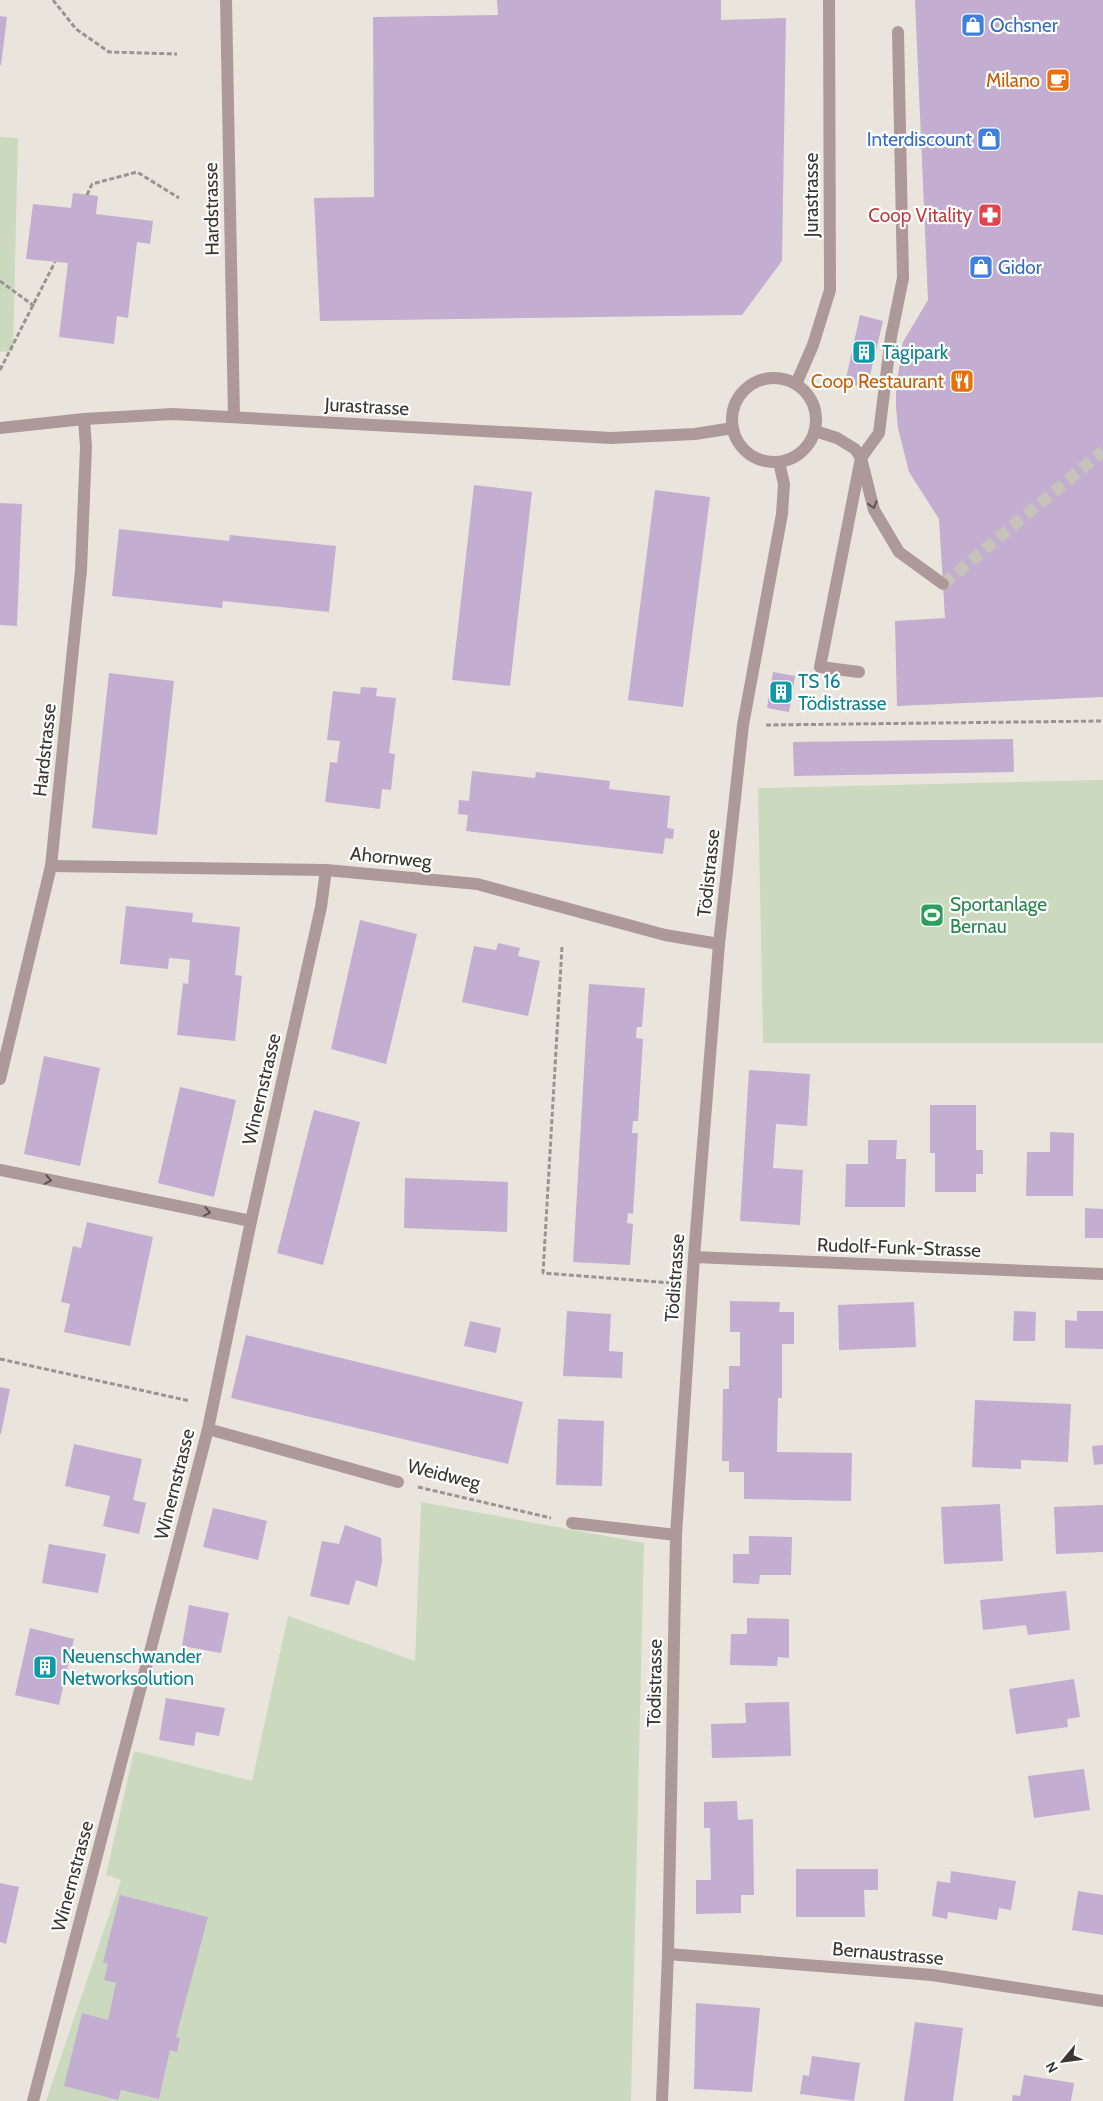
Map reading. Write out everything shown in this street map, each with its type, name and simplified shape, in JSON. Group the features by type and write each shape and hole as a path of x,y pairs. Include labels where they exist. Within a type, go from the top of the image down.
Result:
{"street":[{"name":"Hardstrasse","path":"226,0 234,417"},
{"name":"Jurastrasse","path":"796,384 813,345 830,290 829,0"},
{"path":"859,672 820,668 861,458 879,433 891,337 903,278 898,32"},
{"path":"769,378 783,379 796,384 806,392 813,404 816,418 815,431 810,443 802,452 791,459 779,462 766,462 744,450 737,440 733,428 733,414 737,401 745,390 756,382 769,378"},
{"name":"Jurastrasse","path":"0,428 84,419 173,414 611,438 696,434 733,428"},
{"name":"Hardstrasse","path":"0,1079 51,866 81,570 86,447 84,419"},
{"path":"815,431 837,438 855,449 861,458 874,510 899,552 943,584"},
{"name":"Tödistrasse","path":"662,2101 668,1954 676,1535 694,1257 719,944 743,725 782,514 784,484 779,462"},
{"name":"Ahornweg","path":"51,866 326,870 477,884 665,935 719,944"},
{"name":"Winernstrasse","path":"33,2101 208,1428 251,1221 321,907 326,870"},
{"path":"0,1170 251,1221"},
{"name":"Rudolf-Funk-Strasse","path":"694,1257 1103,1274"},
{"name":"Weidweg","path":"208,1428 398,1482"},
{"path":"572,1523 676,1535"},
{"name":"Bernaustrasse","path":"668,1954 932,1975 1103,2001"}],"path":[{"path":"53,0 76,29 109,52 177,54"},
{"path":"87,195 92,184 137,172 179,198"},
{"path":"0,370 55,262"},
{"path":"0,281 34,306"},
{"path":"743,725 1103,721"},
{"path":"562,946 544,1273 671,1283"},
{"path":"0,1359 212,1406"},
{"name":"Weidweg","path":"398,1482 484,1504 572,1523"}],"green space":[{"path":"0,137 18,138 13,351 0,352"},
{"name":"Sportanlage Bernau","path":"1103,780 1103,1043 763,1043 758,788"},
{"path":"421,1502 644,1543 631,2101 46,2101 121,1880 106,1875 134,1751 252,1781 288,1616 415,1661"}],"building":[{"path":"497,0 721,0 721,20 786,18 782,261 742,315 320,321 314,198 374,197 373,17 498,15"},
{"name":"Tägipark","path":"915,0 1103,0 1103,697 897,706 895,621 945,618 939,519 909,472 898,428 896,407 896,388 903,342 928,300"},
{"path":"0,16 7,17 1,65 0,65"},
{"path":"73,193 98,196 96,214 153,221 150,244 137,242 128,318 117,316 114,344 59,337 68,263 26,259 33,204 71,208"},
{"name":"Tägipark","path":"860,315 883,321 867,388 845,383"},
{"path":"474,485 532,492 510,686 452,680"},
{"path":"655,490 710,497 683,707 628,700"},
{"path":"0,503 22,504 17,626 0,625"},
{"path":"119,529 229,541 230,535 336,546 329,612 223,601 222,608 112,596"},
{"name":"TS 16 Tödistrasse","path":"773,672 795,676 789,712 767,708"},
{"path":"109,673 174,681 157,835 92,828"},
{"path":"361,687 377,688 376,696 396,698 389,753 395,754 391,790 382,789 380,809 325,802 330,762 337,763 340,741 327,740 333,691 360,694"},
{"path":"1013,739 1014,772 794,776 793,742"},
{"path":"472,771 535,778 536,772 610,781 609,789 670,796 667,828 674,829 673,839 665,838 663,854 466,831 468,815 458,814 459,800 469,801"},
{"path":"126,906 193,913 192,922 240,927 235,975 242,976 235,1041 177,1035 183,983 188,984 190,960 169,958 168,969 120,964"},
{"path":"360,920 417,934 386,1064 331,1049"},
{"path":"498,943 520,948 518,956 540,961 528,1016 462,1002 474,946 496,950"},
{"path":"589,984 645,988 642,1027 637,1027 636,1038 643,1039 638,1121 633,1121 632,1133 638,1133 633,1214 628,1213 627,1223 633,1224 630,1265 573,1262"},
{"path":"44,1056 100,1068 80,1166 24,1154"},
{"path":"749,1070 810,1074 807,1126 776,1124 773,1168 803,1170 800,1225 740,1221"},
{"path":"180,1087 236,1100 214,1197 158,1183"},
{"path":"930,1105 976,1105 976,1150 983,1150 983,1174 976,1174 976,1192 935,1192 935,1153 930,1153"},
{"path":"314,1110 360,1122 323,1265 277,1253"},
{"path":"1050,1132 1074,1133 1073,1196 1026,1196 1027,1152 1050,1152"},
{"path":"868,1140 897,1140 896,1159 906,1159 905,1207 845,1207 846,1164 868,1164"},
{"path":"405,1178 508,1182 507,1232 404,1228"},
{"path":"1085,1208 1103,1209 1103,1238 1085,1238"},
{"path":"87,1222 153,1237 130,1346 64,1332 70,1304 61,1302 73,1246 81,1248"},
{"path":"730,1301 780,1302 779,1312 794,1312 794,1344 782,1344 782,1398 778,1398 777,1452 852,1453 851,1501 744,1499 744,1472 729,1472 729,1461 722,1461 723,1389 729,1389 729,1366 740,1366 740,1332 730,1332"},
{"path":"914,1302 916,1347 839,1350 838,1305"},
{"path":"567,1311 611,1314 609,1351 623,1352 622,1378 563,1376"},
{"path":"1014,1311 1036,1312 1035,1341 1013,1341"},
{"path":"1077,1311 1103,1311 1103,1349 1065,1348 1065,1320 1077,1321"},
{"path":"470,1321 501,1328 496,1353 464,1346"},
{"path":"246,1335 523,1402 508,1464 231,1398"},
{"path":"0,1387 10,1389 1,1434 0,1434"},
{"path":"975,1400 1071,1404 1068,1462 1021,1460 1021,1469 972,1467"},
{"path":"558,1419 604,1421 602,1486 556,1485"},
{"path":"74,1444 142,1459 133,1500 146,1503 139,1534 103,1526 110,1496 65,1486"},
{"path":"1103,1445 1103,1464 1094,1465 1092,1446"},
{"path":"1000,1504 1003,1561 944,1564 941,1507"},
{"path":"1103,1505 1103,1552 1056,1554 1054,1507"},
{"path":"213,1508 267,1521 258,1560 203,1547"},
{"path":"345,1525 381,1538 382,1562 377,1587 356,1580 349,1605 310,1596 322,1541 339,1544"},
{"path":"749,1536 792,1537 791,1575 760,1575 759,1584 733,1583 733,1554 749,1554"},
{"path":"49,1544 106,1554 98,1593 42,1583"},
{"path":"1066,1591 1070,1630 1028,1635 1026,1625 983,1630 980,1600"},
{"path":"189,1605 229,1613 221,1653 182,1646"},
{"path":"747,1618 789,1619 789,1658 778,1657 777,1666 730,1665 731,1634 747,1634"},
{"name":"Neuenschwander Networksolution","path":"30,1628 74,1639 59,1705 15,1695"},
{"path":"1074,1679 1080,1717 1067,1719 1068,1727 1016,1734 1009,1689"},
{"path":"166,1698 225,1708 219,1736 196,1732 194,1746 159,1740"},
{"path":"789,1702 791,1756 712,1758 711,1724 746,1723 745,1703"},
{"path":"1084,1769 1090,1810 1034,1818 1028,1776"},
{"path":"737,1801 738,1820 753,1819 754,1895 741,1895 741,1913 696,1914 696,1880 711,1880 710,1828 704,1828 704,1802"},
{"path":"796,1869 878,1869 878,1890 864,1890 865,1917 796,1917"},
{"path":"951,1871 1016,1881 1011,1910 999,1908 997,1920 948,1912 947,1919 932,1916 937,1881 950,1883"},
{"path":"0,1883 19,1887 6,1944 0,1942"},
{"path":"1078,1891 1103,1895 1103,1935 1072,1930"},
{"path":"120,1895 208,1917 176,2037 180,2038 177,2052 170,2050 159,2099 121,2090 118,2100 64,2086 82,2013 108,2020 116,1983 104,1980 108,1964 103,1962"},
{"path":"696,2003 760,2008 752,2092 694,2089"},
{"path":"915,2022 963,2028 953,2101 904,2101"},
{"path":"812,2056 860,2063 854,2101 800,2094 803,2075 809,2076"},
{"path":"1024,2075 1074,2083 1071,2101 1012,2101 1013,2095 1020,2096"}],"tunnel":[{"path":"943,584 1103,451"}],"place":[{"name":"Ochsner","path":"973,25"},
{"name":"Milano","path":"1058,80"},
{"name":"Interdiscount","path":"989,139"},
{"name":"Coop Vitality","path":"990,215"},
{"name":"Gidor","path":"981,267"},
{"name":"Tägipark","path":"864,352"},
{"name":"Coop Restaurant","path":"962,381"},
{"name":"TS 16 Tödistrasse","path":"781,692"},
{"name":"Sportanlage Bernau","path":"932,915"},
{"name":"Neuenschwander Networksolution","path":"45,1667"}]}
